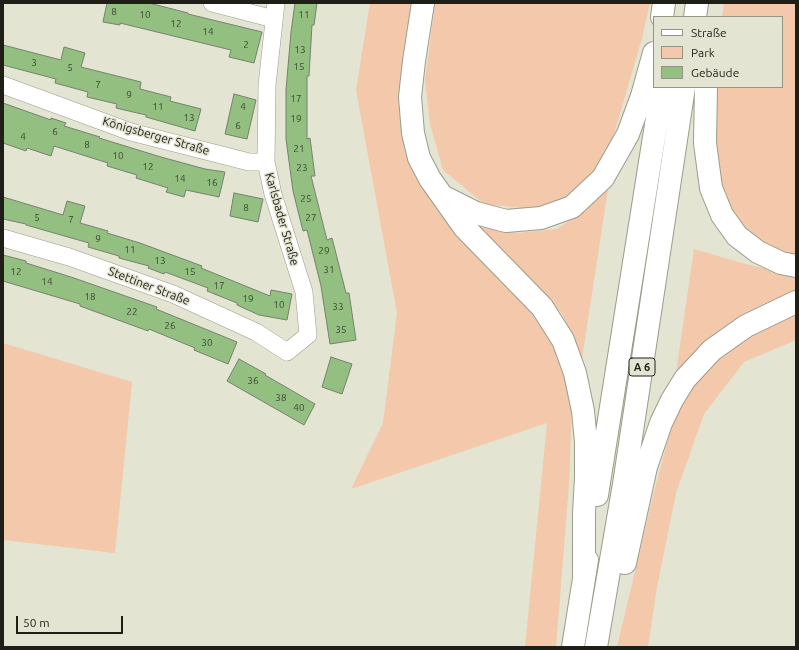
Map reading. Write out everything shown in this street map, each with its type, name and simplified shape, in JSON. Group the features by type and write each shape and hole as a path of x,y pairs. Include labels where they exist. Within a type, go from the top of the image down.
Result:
{"highway":[{"path":"423,3 410,97 412,133 419,158 430,180 444,196 464,226 542,307 563,340 575,373 586,442 584,575"},
{"path":"662,16 664,3"},
{"path":"674,16 676,3"},
{"path":"695,16 697,3"},
{"path":"710,16 711,3"},
{"path":"444,196 476,212 506,221 541,218 572,207 603,178 628,134 642,96 653,57"},
{"name":"A 6","path":"573,647 662,88"},
{"name":"A 6","path":"596,647 624,484 684,88"},
{"path":"706,88 705,143 711,188 722,215 737,236 758,252 781,263 796,266"},
{"path":"610,647 621,580 646,467 661,423 672,400 685,379 712,350 746,326 796,302"}],"street":[{"path":"212,3 275,11"},
{"name":"Karlsbader Straße","path":"275,11 267,85 266,162 273,194 304,292 308,335 288,352"},
{"name":"Königsberger Straße","path":"3,85 131,132 249,162 266,162"},
{"name":"Stettiner Straße","path":"3,238 69,257 173,294 256,332 288,352"}],"green space":[{"path":"370,3 414,3 404,142 416,178 441,216 522,297 557,349 572,404 569,484 556,647 525,647 547,423 351,489 383,423 397,313 356,90"},
{"path":"435,3 650,3 642,38 612,141 593,177 563,199 529,209 484,204 443,170 430,124 425,81"},
{"path":"724,3 796,3 796,255 774,248 757,239 732,215 719,183 714,113 717,88 783,88 783,16 722,16"},
{"path":"608,189 582,359 562,314 524,273 475,226 517,233 557,229 586,209"},
{"path":"694,249 745,264 782,272 796,272 796,292 675,380"},
{"path":"796,309 796,340 744,362 704,414 676,493 657,587 648,647 617,647 654,492 672,425 690,387 716,356"},
{"path":"3,343 132,382 115,553 3,540"}],"building":[{"path":"107,3 149,3 262,32 254,63 229,57 231,50 120,23 120,25 103,22"},
{"path":"295,3 317,3 314,25 312,25 309,76 307,76 307,139 310,138 315,176 311,176 327,240 332,238 346,293 349,293 356,340 330,344 321,286 307,230 303,231 293,191 286,139 286,90"},
{"path":"3,45 61,60 64,47 85,53 81,67 141,82 140,89 171,97 170,101 201,109 195,131 146,117 146,115 116,108 117,104 87,97 88,92 55,83 56,79 3,65"},
{"path":"234,94 256,100 247,139 225,134"},
{"path":"3,103 51,120 51,118 66,123 64,126 100,137 99,138 205,169 225,172 219,197 186,190 184,197 166,192 168,188 136,178 137,175 107,166 108,163 54,146 51,156 27,148 26,151 3,143"},
{"path":"234,193 263,199 258,222 230,216"},
{"path":"3,197 63,215 67,201 85,206 80,223 108,231 107,233 140,243 202,266 201,268 270,296 271,290 292,294 287,320 259,315 237,305 237,303 207,291 208,288 165,272 164,274 148,268 149,266 119,258 119,256 88,247 89,243 26,224 3,219"},
{"path":"3,255 26,261 26,263 157,307 156,309 237,342 228,364 194,350 195,348 149,329 148,331 80,306 80,304 3,281"},
{"path":"331,357 352,364 342,394 322,387"},
{"path":"239,359 315,404 304,425 227,381"}]}
